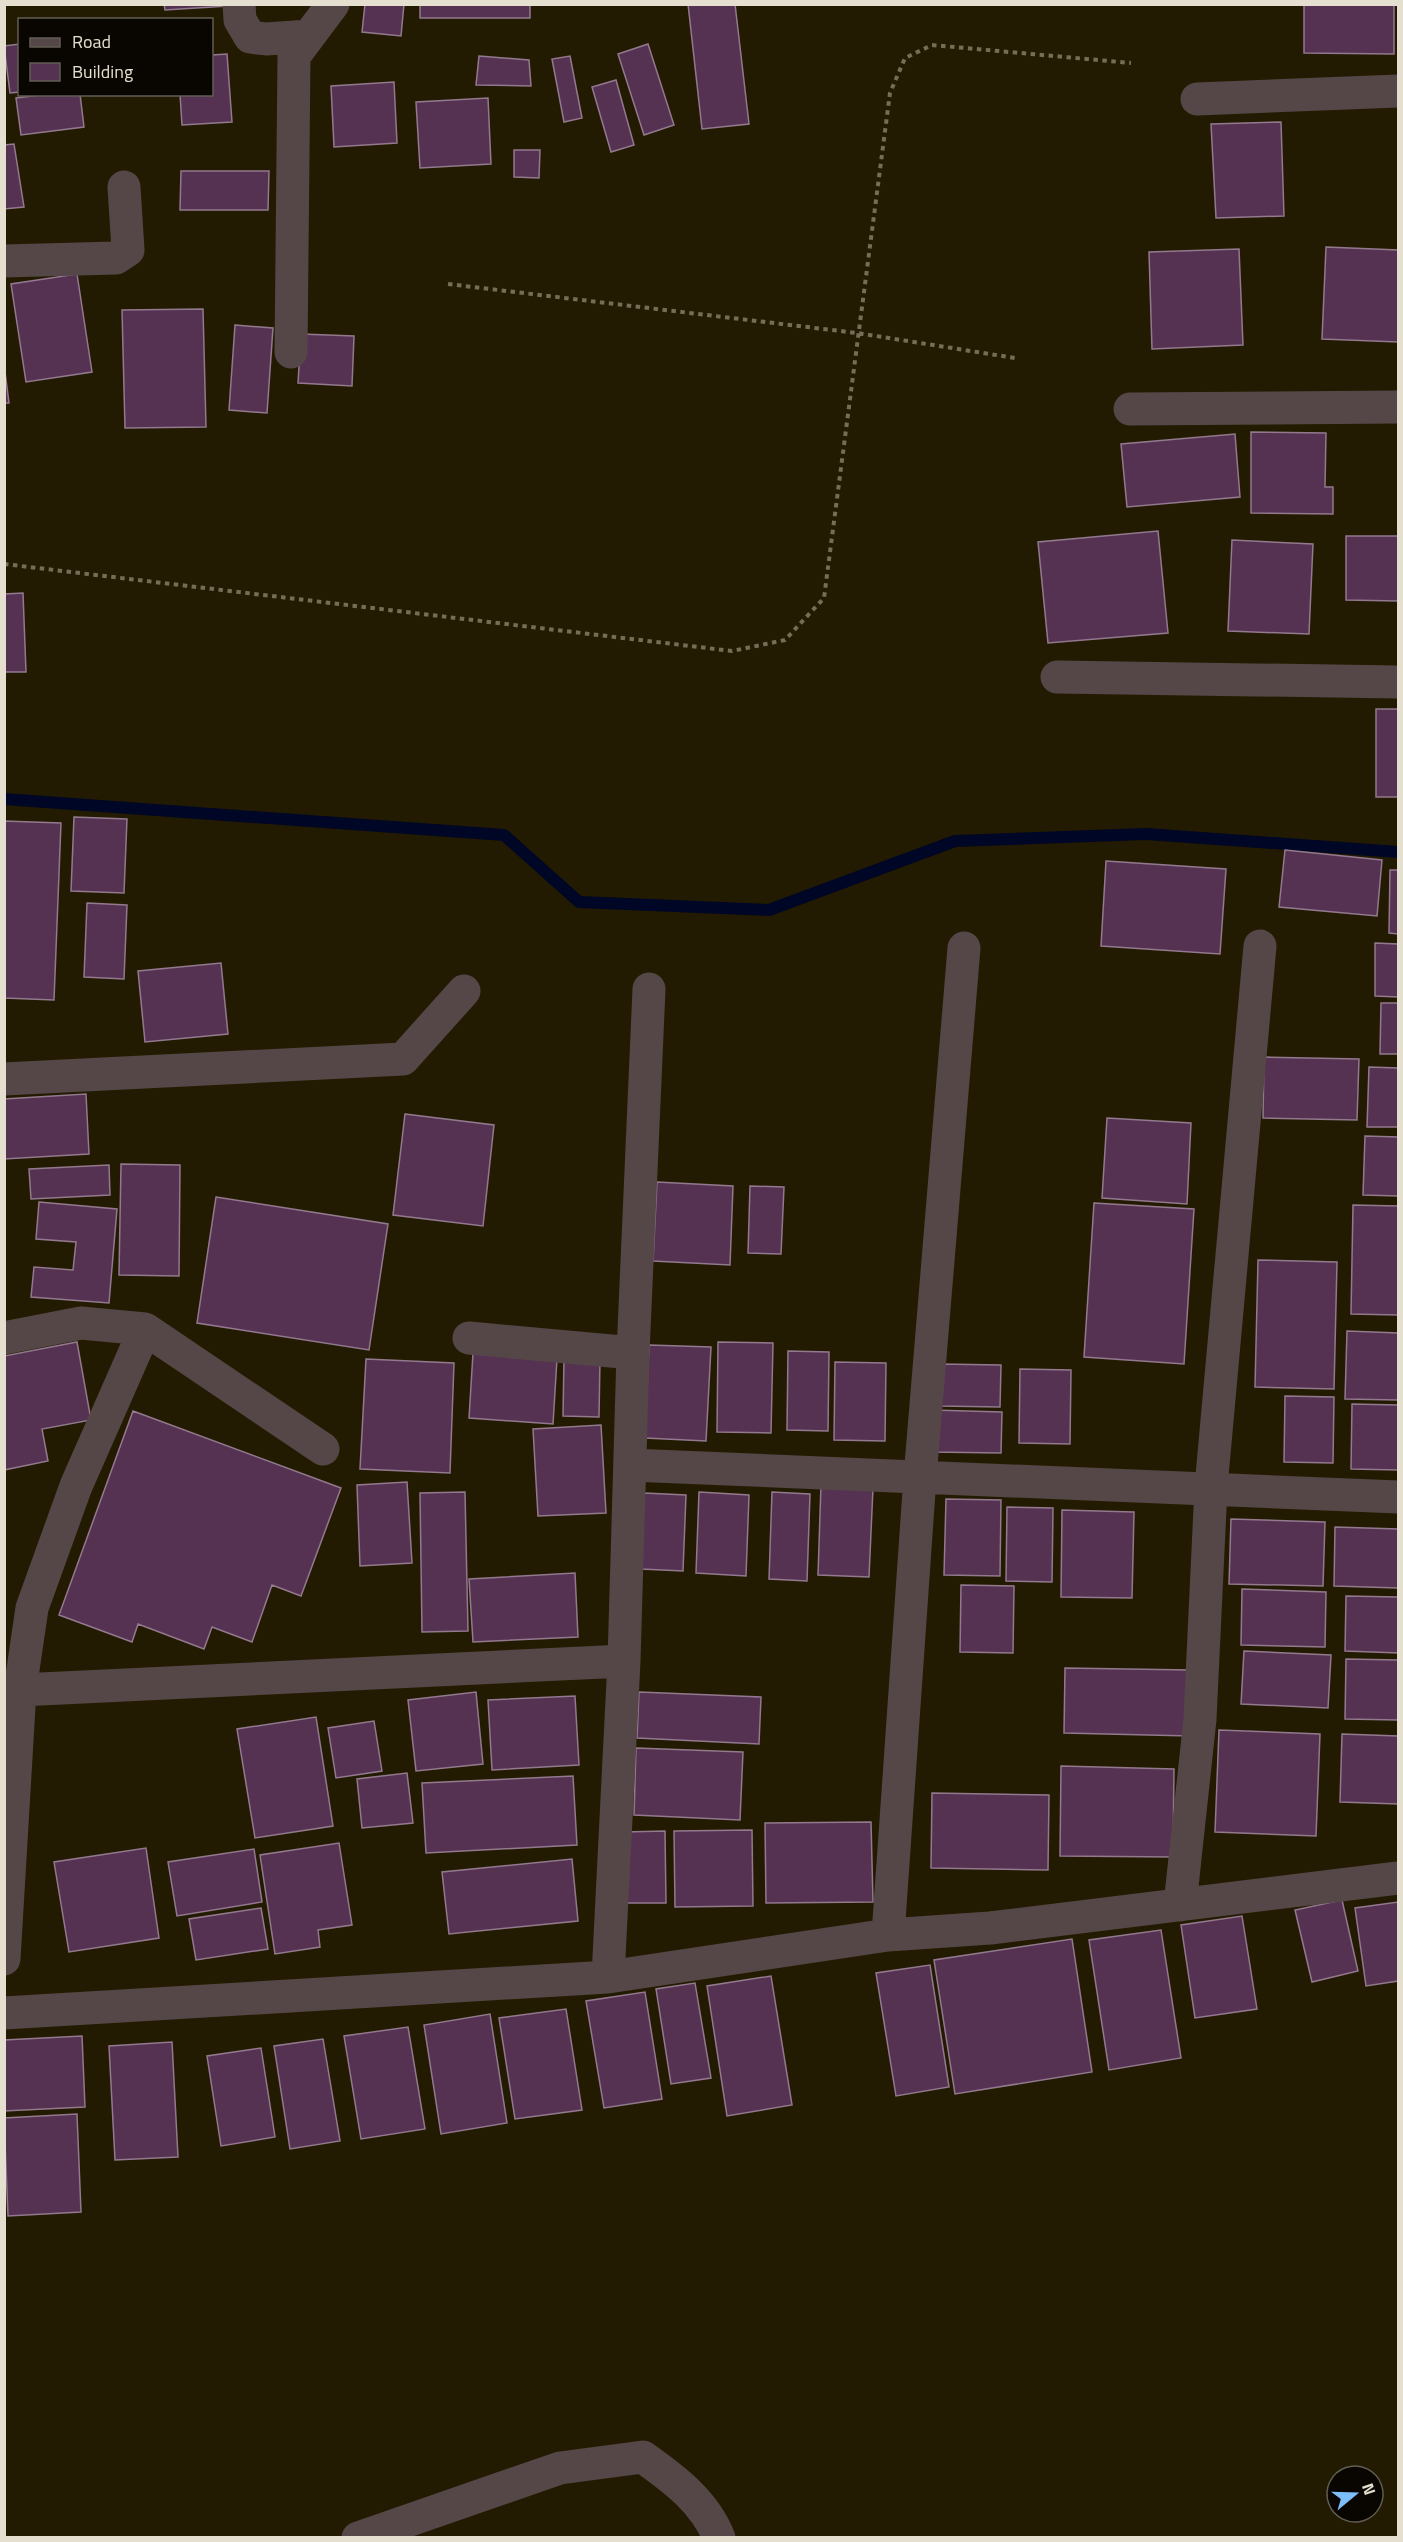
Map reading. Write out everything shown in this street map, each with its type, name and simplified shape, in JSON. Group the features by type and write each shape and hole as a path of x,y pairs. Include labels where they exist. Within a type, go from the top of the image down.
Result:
{"street":[{"path":"238,4 240,20 250,37 266,39 309,36"},
{"path":"291,352 294,56 333,4"},
{"path":"1197,99 1398,91"},
{"path":"4,261 116,258 128,250 124,187"},
{"path":"1130,409 1398,407"},
{"path":"1057,677 1398,682"},
{"path":"1180,1905 1200,1719 1211,1487 1260,946"},
{"path":"888,1935 920,1477 964,948"},
{"path":"608,1977 624,1661 633,1353 649,989"},
{"path":"4,1079 403,1059 464,990"},
{"path":"4,1338 81,1323 145,1329 323,1449"},
{"path":"4,1959 21,1690 32,1608 76,1486 145,1329"},
{"path":"469,1338 633,1353"},
{"path":"630,1465 1211,1487 1398,1497"},
{"path":"21,1690 624,1661"},
{"path":"4,2013 608,1977 888,1935 990,1928 1398,1878"},
{"path":"358,2538 560,2468 643,2457 680,2483 713,2523 719,2538"}],"path":[{"path":"4,564 732,651 785,640 824,598 890,93 905,58 932,45 1131,63"},
{"path":"448,284 857,333 1015,358"}],"building":[{"path":"164,4 228,4 228,6 165,10"},
{"path":"365,4 404,4 401,36 362,32"},
{"path":"420,4 530,4 530,18 420,18"},
{"path":"688,4 735,4 749,124 702,129"},
{"path":"1304,4 1394,4 1394,54 1304,53"},
{"path":"18,44 18,92 10,93 4,46"},
{"path":"648,44 674,125 644,135 618,54"},
{"path":"227,54 232,122 182,125 180,96 213,96 213,55"},
{"path":"479,56 529,60 531,86 476,85"},
{"path":"570,56 582,118 564,122 552,59"},
{"path":"616,80 634,145 611,152 592,87"},
{"path":"394,82 397,143 334,147 331,86"},
{"path":"80,96 84,127 21,135 16,98"},
{"path":"488,98 491,164 420,168 416,102"},
{"path":"1281,122 1284,216 1216,218 1211,124"},
{"path":"14,144 24,207 4,209 4,145"},
{"path":"514,150 540,150 539,178 514,177"},
{"path":"181,171 269,171 268,210 180,210"},
{"path":"1326,247 1398,250 1398,342 1322,339"},
{"path":"1239,249 1243,345 1152,349 1149,252"},
{"path":"77,274 92,372 26,382 11,284"},
{"path":"203,309 206,427 125,428 122,310"},
{"path":"235,325 273,328 267,413 229,410"},
{"path":"301,334 354,336 352,386 298,383"},
{"path":"4,364 9,403 4,403"},
{"path":"1251,432 1326,433 1325,487 1333,487 1333,514 1251,513"},
{"path":"1235,434 1240,497 1127,507 1121,444"},
{"path":"1158,531 1168,633 1048,643 1038,542"},
{"path":"1346,536 1398,536 1398,601 1346,600"},
{"path":"1232,540 1313,544 1309,634 1228,631"},
{"path":"23,593 26,672 4,672 4,594"},
{"path":"1376,709 1398,709 1398,797 1376,797"},
{"path":"74,817 127,819 124,893 71,891"},
{"path":"4,821 61,823 54,1000 4,998"},
{"path":"1285,850 1382,860 1377,916 1279,907"},
{"path":"1106,861 1226,869 1220,954 1101,946"},
{"path":"1390,870 1398,870 1398,934 1389,933"},
{"path":"87,903 127,905 124,979 84,977"},
{"path":"1375,943 1398,944 1398,997 1375,996"},
{"path":"221,963 228,1034 145,1042 138,971"},
{"path":"1381,1003 1398,1003 1398,1054 1380,1054"},
{"path":"1264,1057 1359,1059 1357,1120 1263,1118"},
{"path":"1369,1067 1398,1068 1398,1127 1367,1127"},
{"path":"86,1094 89,1154 4,1159 4,1099"},
{"path":"405,1114 494,1125 483,1226 393,1215"},
{"path":"1107,1118 1191,1123 1187,1204 1102,1198"},
{"path":"1365,1136 1398,1137 1398,1196 1363,1195"},
{"path":"121,1164 180,1165 179,1276 119,1275"},
{"path":"109,1165 110,1195 31,1199 29,1169"},
{"path":"657,1182 733,1186 730,1265 653,1261"},
{"path":"750,1186 784,1187 781,1254 748,1253"},
{"path":"216,1197 388,1224 369,1350 197,1323"},
{"path":"39,1202 117,1209 109,1303 31,1297 34,1267 73,1270 76,1242 36,1239"},
{"path":"1094,1203 1194,1209 1184,1364 1084,1357"},
{"path":"1353,1205 1398,1206 1398,1315 1351,1314"},
{"path":"1258,1260 1337,1262 1334,1389 1255,1387"},
{"path":"1347,1331 1398,1333 1398,1400 1345,1399"},
{"path":"77,1342 91,1420 42,1429 48,1461 4,1470 4,1356"},
{"path":"718,1342 773,1343 771,1433 717,1432"},
{"path":"649,1345 711,1347 706,1441 645,1438"},
{"path":"788,1351 829,1352 828,1431 787,1430"},
{"path":"473,1353 557,1359 553,1424 469,1418"},
{"path":"366,1359 454,1363 450,1473 360,1469"},
{"path":"564,1359 600,1359 599,1417 563,1416"},
{"path":"835,1362 886,1363 885,1441 834,1440"},
{"path":"940,1364 1001,1365 1000,1407 939,1406"},
{"path":"1020,1369 1071,1370 1070,1444 1019,1443"},
{"path":"1285,1396 1334,1397 1333,1463 1284,1462"},
{"path":"1352,1404 1398,1405 1398,1470 1351,1469"},
{"path":"932,1410 1002,1412 1001,1453 931,1452"},
{"path":"133,1411 341,1488 301,1596 272,1585 252,1642 212,1627 204,1649 138,1624 132,1642 59,1615"},
{"path":"601,1425 606,1513 538,1516 533,1429"},
{"path":"407,1482 412,1563 360,1566 357,1485"},
{"path":"821,1485 873,1488 869,1577 818,1575"},
{"path":"465,1492 468,1631 422,1632 420,1493"},
{"path":"699,1492 749,1495 746,1576 696,1573"},
{"path":"772,1492 810,1494 807,1581 769,1579"},
{"path":"644,1493 686,1495 683,1571 641,1569"},
{"path":"946,1499 1001,1500 1000,1576 944,1575"},
{"path":"1007,1507 1053,1508 1052,1582 1006,1581"},
{"path":"1062,1510 1134,1512 1132,1598 1061,1597"},
{"path":"1231,1519 1325,1522 1323,1586 1229,1584"},
{"path":"1335,1527 1398,1529 1398,1588 1334,1586"},
{"path":"575,1573 578,1637 473,1642 469,1579"},
{"path":"961,1585 1014,1586 1013,1653 960,1652"},
{"path":"1242,1589 1326,1592 1325,1647 1241,1645"},
{"path":"1346,1596 1398,1597 1398,1653 1345,1651"},
{"path":"1244,1651 1331,1655 1328,1708 1241,1704"},
{"path":"1346,1659 1398,1660 1398,1720 1345,1719"},
{"path":"1065,1668 1190,1670 1190,1736 1064,1733"},
{"path":"476,1692 483,1764 416,1771 408,1700"},
{"path":"639,1692 761,1697 759,1744 637,1738"},
{"path":"575,1696 579,1765 492,1770 488,1700"},
{"path":"316,1717 333,1826 255,1838 237,1729"},
{"path":"374,1721 382,1771 336,1778 328,1728"},
{"path":"1219,1730 1320,1734 1316,1836 1215,1832"},
{"path":"1342,1734 1398,1736 1398,1804 1340,1802"},
{"path":"636,1748 743,1752 740,1820 634,1815"},
{"path":"1061,1766 1174,1769 1173,1857 1060,1856"},
{"path":"407,1773 413,1823 362,1828 357,1779"},
{"path":"573,1776 577,1845 426,1853 422,1783"},
{"path":"932,1793 1049,1795 1048,1870 931,1868"},
{"path":"871,1822 873,1902 766,1903 765,1823"},
{"path":"752,1830 753,1906 675,1907 674,1831"},
{"path":"665,1831 666,1903 624,1903 623,1832"},
{"path":"339,1843 352,1925 318,1930 320,1947 275,1954 260,1855"},
{"path":"146,1848 159,1938 69,1952 54,1862"},
{"path":"254,1849 262,1902 177,1916 168,1862"},
{"path":"572,1859 578,1921 449,1934 442,1872"},
{"path":"1342,1900 1358,1971 1312,1982 1295,1910"},
{"path":"1398,1902 1398,1981 1366,1986 1355,1908"},
{"path":"261,1908 268,1949 196,1960 189,1919"},
{"path":"1242,1916 1257,2009 1195,2018 1181,1925"},
{"path":"1161,1930 1181,2058 1109,2070 1089,1940"},
{"path":"1072,1939 1092,2072 955,2094 934,1960"},
{"path":"930,1965 949,2087 896,2096 876,1973"},
{"path":"771,1976 792,2105 727,2116 707,1986"},
{"path":"695,1983 711,2078 671,2084 656,1989"},
{"path":"645,1992 662,2099 604,2108 586,2001"},
{"path":"566,2009 582,2110 515,2119 499,2018"},
{"path":"490,2014 507,2123 441,2134 424,2025"},
{"path":"408,2027 425,2129 361,2139 344,2036"},
{"path":"82,2036 85,2107 4,2111 4,2040"},
{"path":"323,2039 340,2141 290,2149 274,2046"},
{"path":"172,2042 178,2157 115,2160 109,2046"},
{"path":"261,2048 275,2137 221,2146 207,2056"},
{"path":"77,2114 81,2212 8,2216 4,2118"}],"waterway":[{"path":"4,799 504,835 579,902 769,910 955,841 1146,834 1398,852"}]}
